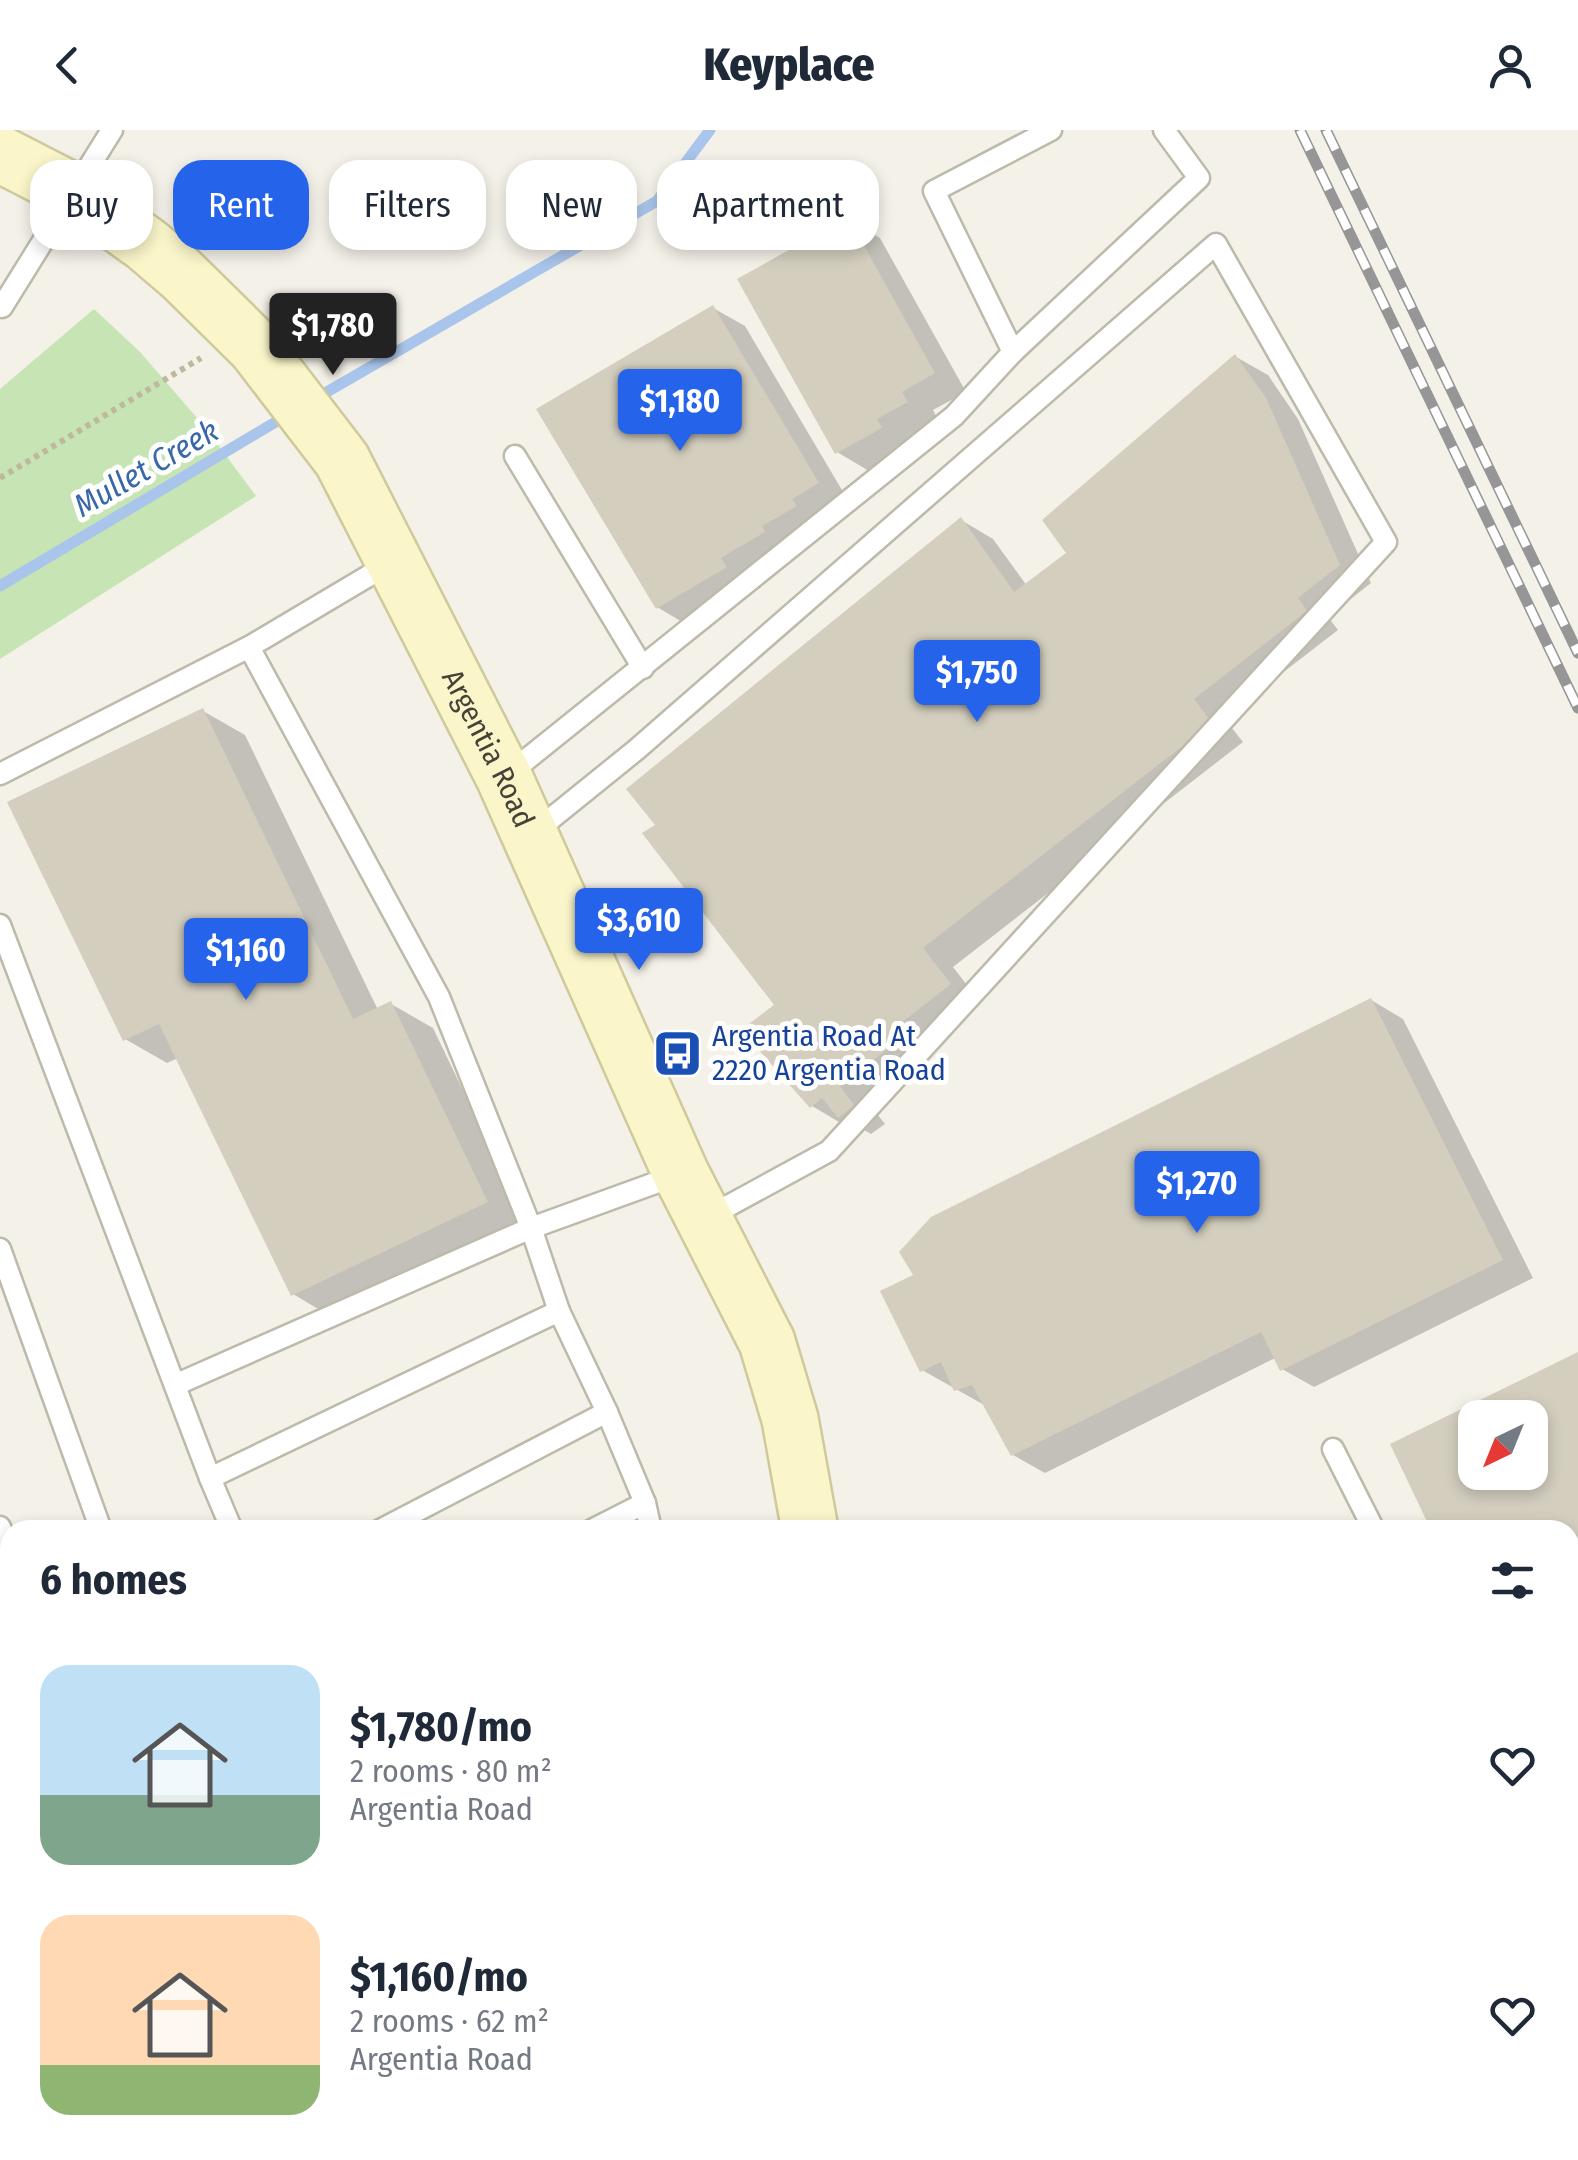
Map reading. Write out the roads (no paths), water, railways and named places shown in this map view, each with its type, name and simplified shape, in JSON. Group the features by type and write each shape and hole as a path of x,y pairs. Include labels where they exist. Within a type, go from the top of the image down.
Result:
{"street":[{"name":"Argentia Road","path":"0,154 30,169"},
{"name":"Argentia Road","path":"153,250 248,340 342,460 504,778 694,1196 767,1342 790,1419 808,1520"}],"lane":[{"path":"92,160 112,130"},
{"path":"1012,352 934,191 1051,130"},
{"path":"504,778 954,416 1012,352 1199,178 1164,130"},
{"path":"176,1386 531,1228 694,1196 829,1151 1386,542 1216,244 636,750 531,835"},
{"path":"1,307 36,250"},
{"path":"515,456 643,668"},
{"path":"0,774 250,647 394,562"},
{"path":"250,647 439,997 531,1228 559,1311 607,1412 649,1520"},
{"path":"0,924 228,1520"},
{"path":"0,1250 96,1520"},
{"path":"210,1478 559,1311"},
{"path":"399,1520 607,1412"},
{"path":"1333,1449 1369,1520"},
{"path":"612,1520 645,1503"}],"waterway":[{"name":"Mullet Creek","path":"313,400 657,201 710,130"},
{"name":"Mullet Creek","path":"0,586 289,414"}],"railway":[{"path":"1300,130 1578,708"},
{"path":"1326,130 1578,653"}],"place":[{"name":"Argentia Road At 2220 Argentia Road","path":"677,1053"}]}
